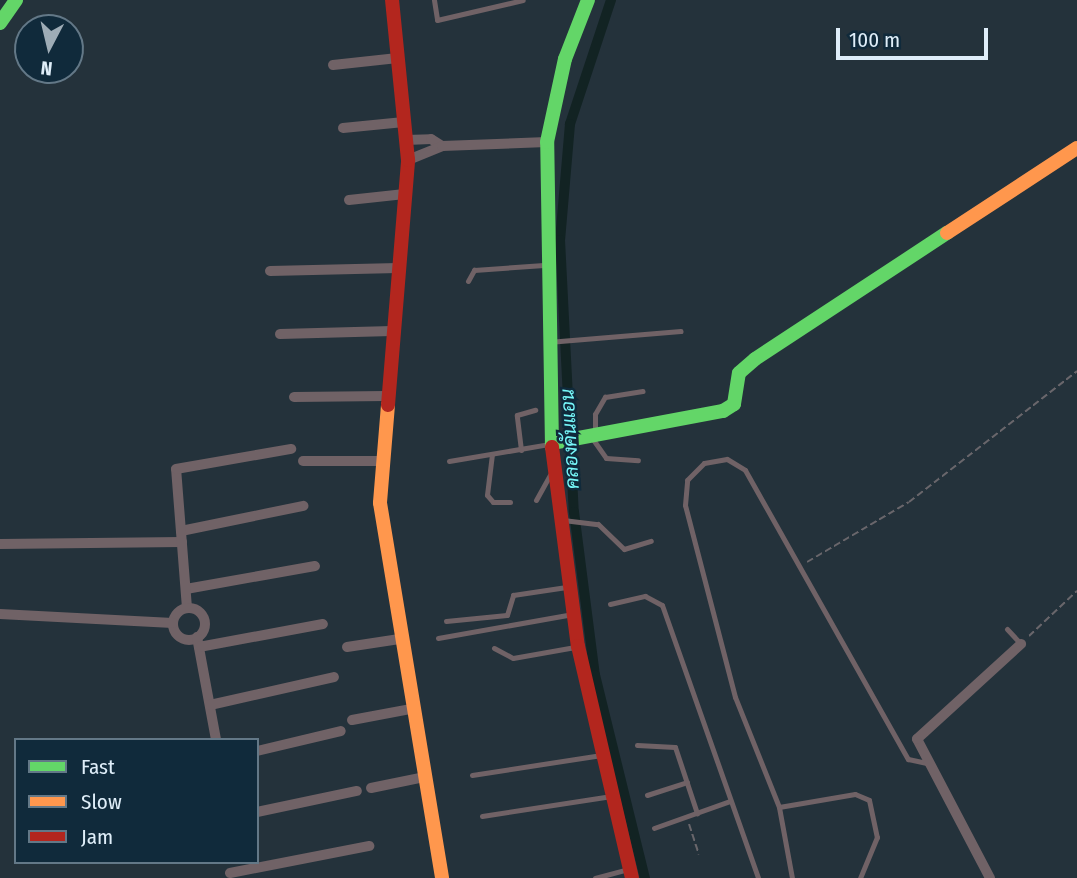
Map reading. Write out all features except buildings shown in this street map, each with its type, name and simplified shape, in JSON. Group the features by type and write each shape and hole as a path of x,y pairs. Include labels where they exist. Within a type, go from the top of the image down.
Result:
{"street":[{"path":"0,23 16,0"},
{"path":"392,0 408,160 379,461 399,639 442,878"},
{"path":"588,0 565,60 547,142 544,265 551,341 553,473 568,520 569,586 578,646 601,755 631,873"},
{"path":"333,65 398,58"},
{"path":"343,128 404,122"},
{"path":"406,140 431,139 442,146"},
{"path":"408,160 442,146 547,142"},
{"path":"552,443 723,411 734,404 739,373 755,359 1077,148"},
{"path":"349,200 405,194"},
{"path":"270,271 398,268"},
{"path":"281,334 392,331"},
{"path":"293,397 386,396"},
{"path":"0,614 173,623 187,608 176,469 291,449"},
{"path":"303,461 379,461"},
{"path":"0,544 181,536 303,506"},
{"path":"186,589 315,566"},
{"path":"187,608 204,619 198,642 216,738"},
{"path":"173,623 183,639 198,642 323,624"},
{"path":"347,647 399,639"},
{"path":"990,878 974,836 917,744 919,734 1021,644"},
{"path":"210,705 334,677"},
{"path":"352,720 410,709"},
{"path":"259,751 341,731"},
{"path":"371,788 424,777"},
{"path":"259,812 357,791"},
{"path":"230,871 369,846"}],"lane":[{"path":"434,0 437,20 523,0"},
{"path":"468,281 474,270 544,265"},
{"path":"551,341 681,331"},
{"path":"638,460 606,458 590,435 595,414 605,397 643,391"},
{"path":"521,450 517,415 535,410"},
{"path":"449,461 552,443"},
{"path":"492,454 487,495 493,502 510,502"},
{"path":"792,878 779,807 746,730 709,603 685,505 694,471 715,458 745,470 908,759 928,763"},
{"path":"536,500 539,485 553,473"},
{"path":"568,520 589,521 624,549 651,541"},
{"path":"446,621 503,616 513,595 569,586"},
{"path":"610,604 645,596 662,605 758,878"},
{"path":"438,638 573,614"},
{"path":"1007,629 1021,644"},
{"path":"494,648 513,658 578,646"},
{"path":"637,745 675,747 697,813"},
{"path":"472,775 601,755"},
{"path":"646,795 687,782"},
{"path":"779,807 855,794 869,800 877,837 860,878"},
{"path":"482,816 611,796"},
{"path":"654,828 730,801"},
{"path":"595,878 631,873"}],"path":[{"path":"799,566 909,502 1077,371"},
{"path":"1021,644 1077,591"},
{"path":"687,817 699,854"}],"waterway":[{"name":"คลองคันแอน","path":"611,0 570,124 560,240 574,512 595,675 645,878"}],"traffic: fast":[{"path":"0,23 16,0"},
{"path":"552,447 547,142 565,59 588,0"},
{"path":"552,443 723,411 734,404 739,373 755,359 947,233"}],"traffic: slow":[{"path":"947,233 1077,148"},
{"path":"388,405 380,503 442,878"}],"traffic: jam":[{"path":"388,405 408,160 392,0"},
{"path":"552,447 578,646 632,878"}]}
